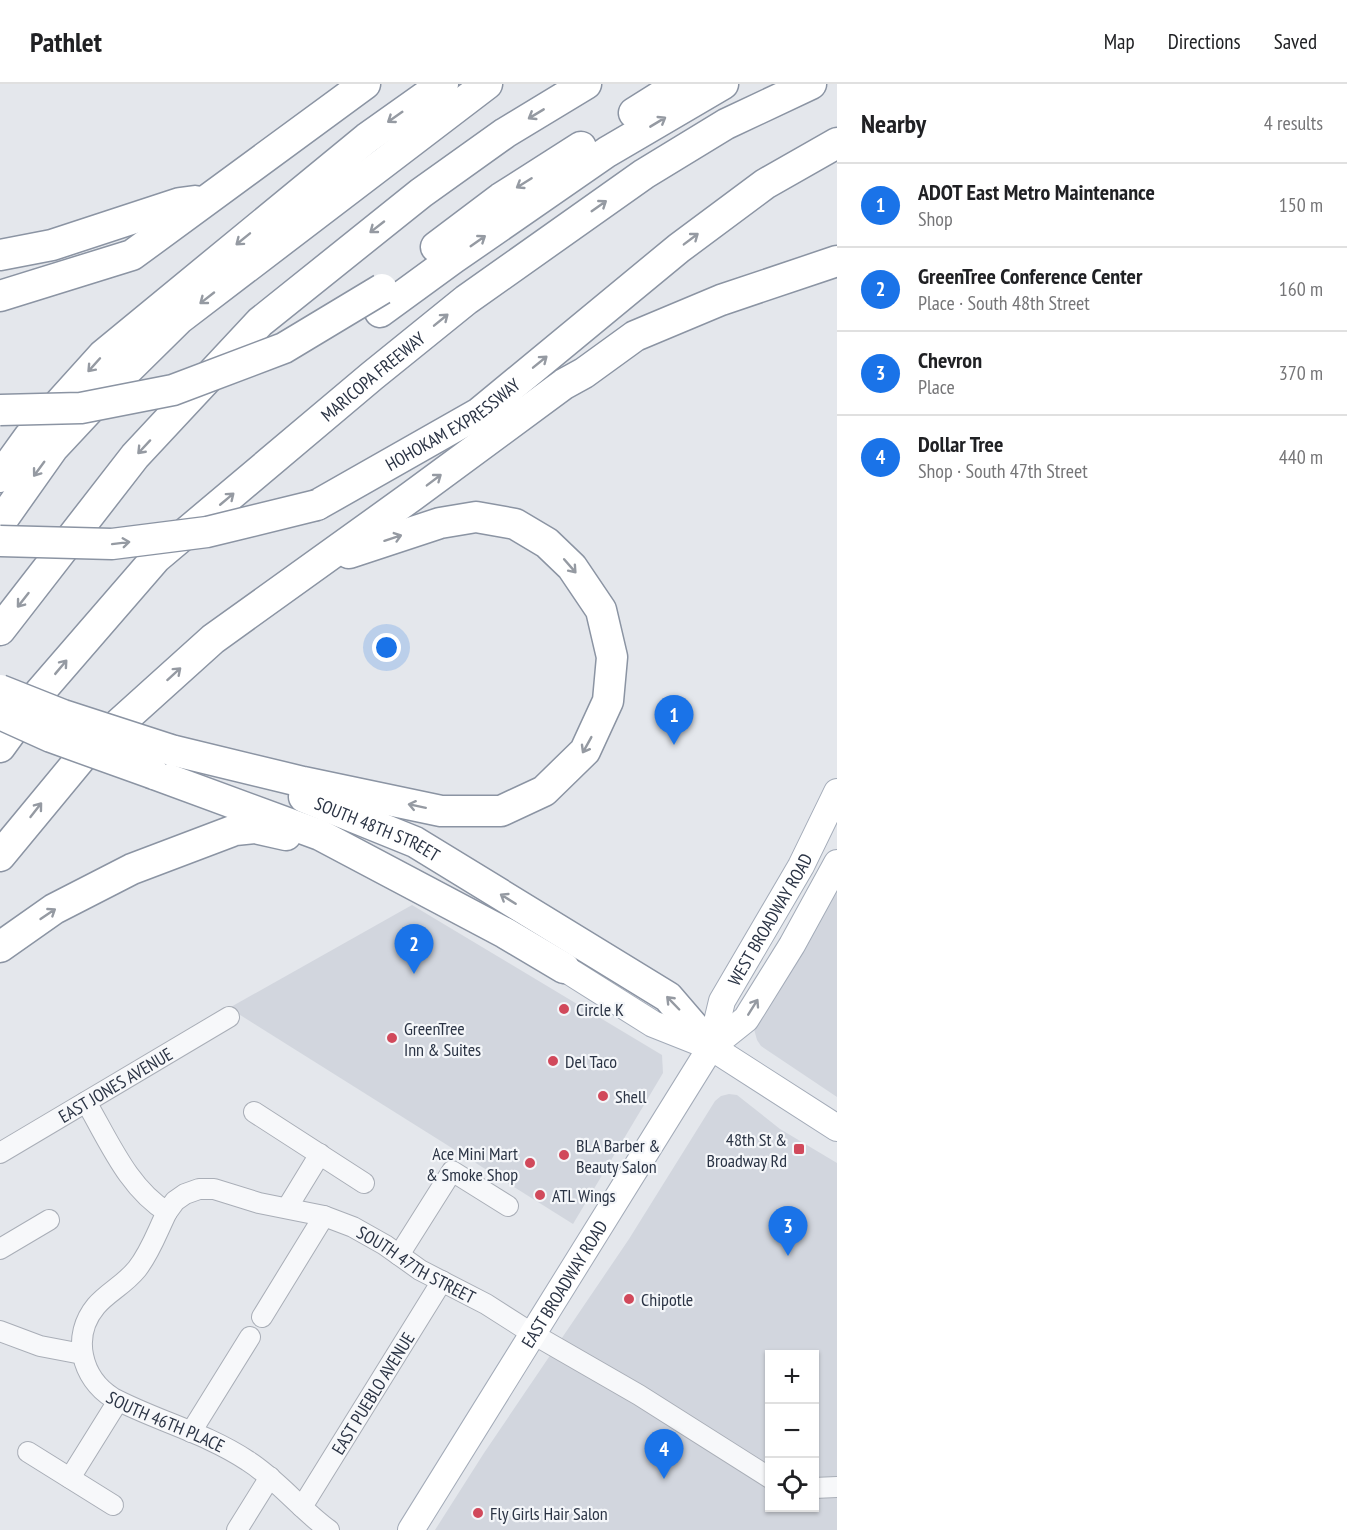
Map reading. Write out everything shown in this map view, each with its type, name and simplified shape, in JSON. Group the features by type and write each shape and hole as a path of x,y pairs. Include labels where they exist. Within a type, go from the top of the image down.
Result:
{"highway":[{"path":"0,296 132,255 365,84"},
{"path":"0,477 29,437 103,355 366,138 444,84"},
{"path":"0,524 53,448 110,387 179,320 487,84"},
{"path":"0,630 135,456 260,322 421,193 506,133 586,84"},
{"path":"0,428 99,422 160,409 232,388 311,354 381,301 501,198 680,84"},
{"path":"0,410 81,408 172,390 284,348 381,301 454,258 607,152 723,84"},
{"name":"MARICOPA FREEWAY","path":"0,747 40,692 156,558 372,376 466,300 644,174 726,124 812,84"},
{"name":"HOHOKAM EXPRESSWAY","path":"0,541 112,544 207,532 317,505 479,413 679,248 765,184 837,143"},
{"path":"0,255 52,245 180,202 204,201"},
{"path":"0,856 81,758 213,639 564,384 584,373 635,336 721,300 837,261"},
{"path":"778,282 837,277"},
{"path":"163,762 303,782 441,811 501,811 544,791 585,751 608,701 612,657 601,610 572,567 547,543 515,524 476,518 440,523 318,564"},
{"name":"SOUTH 48TH STREET","path":"0,690 63,715 320,834 505,933 564,968"},
{"name":"SOUTH 48TH STREET","path":"0,714 51,737 163,762 334,808 415,842 668,998 711,1047"},
{"path":"0,947 54,909 98,885 132,869 235,831 255,828 304,840 320,834"}],"main road":[{"name":"WEST BROADWAY ROAD","path":"711,1047 722,1000 801,866 837,792"},
{"name":"EAST BROADWAY ROAD","path":"411,1530 711,1047 746,1019 792,945 837,863"},
{"name":"SOUTH 48TH STREET","path":"564,968 653,1024 711,1047 837,1128"}],"street":[{"name":"EAST JONES AVENUE","path":"0,1153 229,1017"},
{"path":"0,1331 40,1346 82,1353 82,1337 89,1316 97,1304 120,1287 137,1269 153,1245 167,1212 150,1201 136,1186 86,1102"},
{"path":"254,1112 364,1183"},
{"path":"287,1208 320,1154"},
{"path":"399,1255 452,1171 508,1206"},
{"name":"SOUTH 47TH STREET","path":"167,1212 180,1197 192,1191 207,1188 259,1203 324,1216 363,1232 420,1270 481,1301 639,1395 765,1475"},
{"path":"262,1317 324,1216"},
{"path":"0,1249 49,1220"},
{"name":"EAST PUEBLO AVENUE","path":"302,1507 442,1281"},
{"path":"191,1432 250,1336"},
{"name":"SOUTH 46TH PLACE","path":"82,1353 92,1380 101,1390 118,1401 229,1449 270,1477 329,1530"},
{"path":"70,1478 118,1401"},
{"path":"28,1452 113,1505"},
{"path":"237,1530 270,1477"},
{"path":"819,1488 837,1487"}],"shaded area":[{"path":"837,885 837,1097 761,1046 754,1029"},
{"path":"412,905 662,1055 663,1073 573,1224 229,1008"},
{"path":"737,1095 780,1129 837,1163 837,1530 435,1530 484,1453 629,1239 715,1101 721,1096"}],"place":[{"name":"ADOT East Metro Maintenance","path":"674,745"},
{"name":"GreenTree Conference Center","path":"414,974"},
{"name":"Circle K","path":"564,1009"},
{"name":"GreenTree Inn & Suites","path":"392,1038"},
{"name":"Del Taco","path":"553,1061"},
{"name":"Shell","path":"603,1096"},
{"name":"48th St & Broadway Rd","path":"799,1149"},
{"name":"BLA Barber & Beauty Salon","path":"564,1155"},
{"name":"Ace Mini Mart & Smoke Shop","path":"530,1163"},
{"name":"ATL Wings","path":"540,1195"},
{"name":"Chevron","path":"788,1256"},
{"name":"Chipotle","path":"629,1299"},
{"name":"Dollar Tree","path":"664,1479"},
{"name":"Fly Girls Hair Salon","path":"478,1513"}]}
